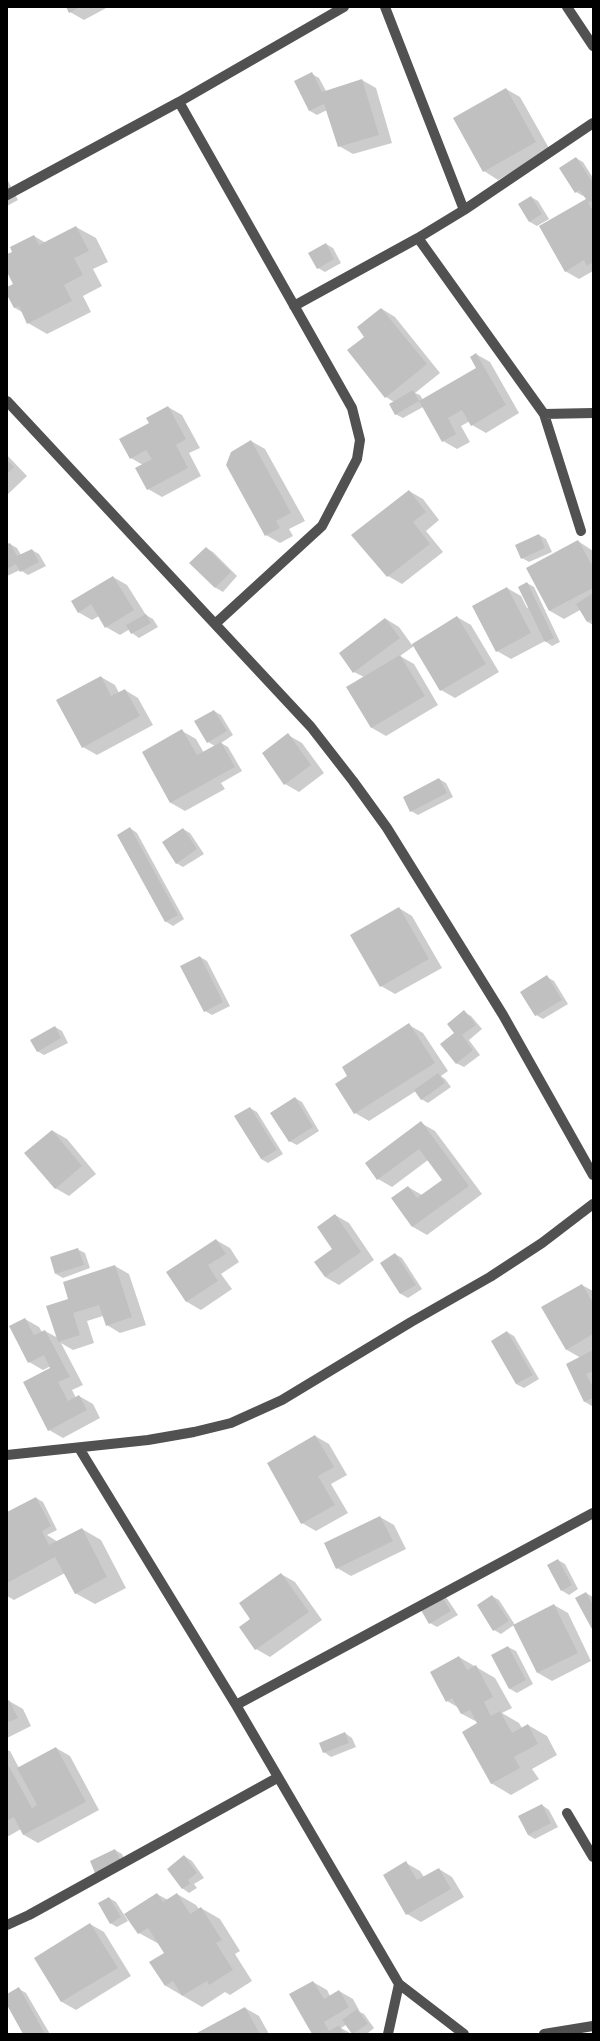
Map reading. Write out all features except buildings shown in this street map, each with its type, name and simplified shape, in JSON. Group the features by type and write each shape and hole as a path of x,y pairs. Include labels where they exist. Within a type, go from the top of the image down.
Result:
{"street":[{"path":"7,195 179,102 344,7"},
{"path":"385,7 464,210"},
{"path":"567,7 593,46"},
{"path":"179,102 352,408 360,440 357,459 322,526 215,624"},
{"path":"294,306 418,238 464,210 593,123"},
{"path":"418,238 544,414 581,531"},
{"path":"7,401 310,727 353,781 387,828 503,1015 593,1175"},
{"path":"544,414 593,413"},
{"path":"7,1455 148,1440 194,1432 231,1423 282,1400 411,1322 490,1277 542,1243 593,1204"},
{"path":"79,1448 236,1705 277,1778 399,1984 464,2034"},
{"path":"236,1705 593,1513"},
{"path":"7,1925 29,1915 277,1778"},
{"path":"567,1813 593,1857"},
{"path":"388,2034 399,1984"},
{"path":"544,2034 593,2026"}]}
